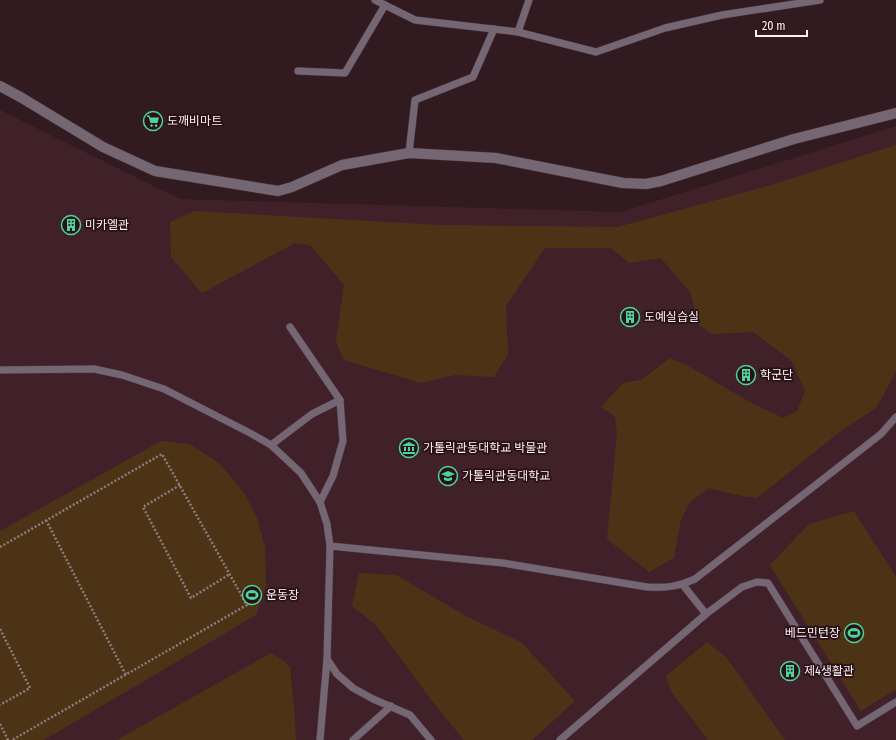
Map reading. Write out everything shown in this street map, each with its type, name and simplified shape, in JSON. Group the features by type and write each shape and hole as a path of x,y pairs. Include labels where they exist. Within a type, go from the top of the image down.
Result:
{"street":[{"path":"0,86 103,147 155,172 278,191 292,187 342,166 409,153 496,158 623,183 646,184 661,181 794,139 896,112"}],"lane":[{"path":"375,0 414,20 518,32 596,52 665,28 722,15 820,0"},
{"path":"518,32 529,0"},
{"path":"298,71 345,73 385,5"},
{"path":"409,153 415,100 473,77 494,29"},
{"path":"290,327 340,400 343,441 334,476 320,502"},
{"path":"0,370 15,368 94,368 122,375 164,389 271,445 301,474 320,502 327,524 330,546 327,659 320,740"},
{"path":"271,445 312,414 340,400"},
{"path":"330,546 503,563 647,587 667,588 695,579 881,434 896,417"},
{"path":"560,740 706,614 742,587 757,582 768,583 857,726 896,702"},
{"path":"683,584 706,614"},
{"path":"327,659 337,674 353,688 372,699 410,715 431,740"},
{"path":"352,740 391,706"}],"path":[{"path":"0,547 162,454 247,606 12,740"},
{"path":"180,485 143,507 191,598 230,574"},
{"path":"46,520 126,675"},
{"path":"0,629 30,688 0,705"},
{"path":"0,724 8,740"}],"shaded area":[{"name":"가톨릭관동대학교","path":"0,110 180,199 621,212 896,126 896,740 0,740"},
{"path":"896,145 896,372 876,408 842,430 757,498 709,488 690,502 681,519 674,558 649,572 607,539 617,433 615,417 601,407 623,383 641,380 670,358 692,368 748,401 783,418 797,411 805,391 791,360 753,332 712,334 699,325 690,292 661,258 629,263 611,248 545,248 506,306 508,354 494,377 455,375 421,383 344,360 336,342 344,285 310,245 295,243 202,293 171,257 170,222 195,211 439,225 618,227 771,185"},
{"path":"161,441 190,444 220,464 244,493 257,518 265,547 266,585 256,615 44,740 0,740 0,531"},
{"name":"베드민턴장","path":"854,511 896,577 896,689 861,711 770,565 809,524"},
{"path":"359,573 396,575 464,615 522,643 575,701 532,740 464,740 432,701 376,625 352,606"},
{"path":"707,642 726,657 785,740 708,740 672,693 666,676"},
{"path":"271,653 290,667 296,740 117,740"}],"place":[{"name":"도깨비마트","path":"153,121"},
{"name":"미카엘관","path":"71,225"},
{"name":"도예실습실","path":"630,317"},
{"name":"학군단","path":"746,375"},
{"name":"가톨릭관동대학교 박물관","path":"409,448"},
{"name":"가톨릭관동대학교","path":"448,476"},
{"name":"운동장","path":"252,595"},
{"name":"베드민턴장","path":"854,633"},
{"name":"제4생활관","path":"790,671"}]}
